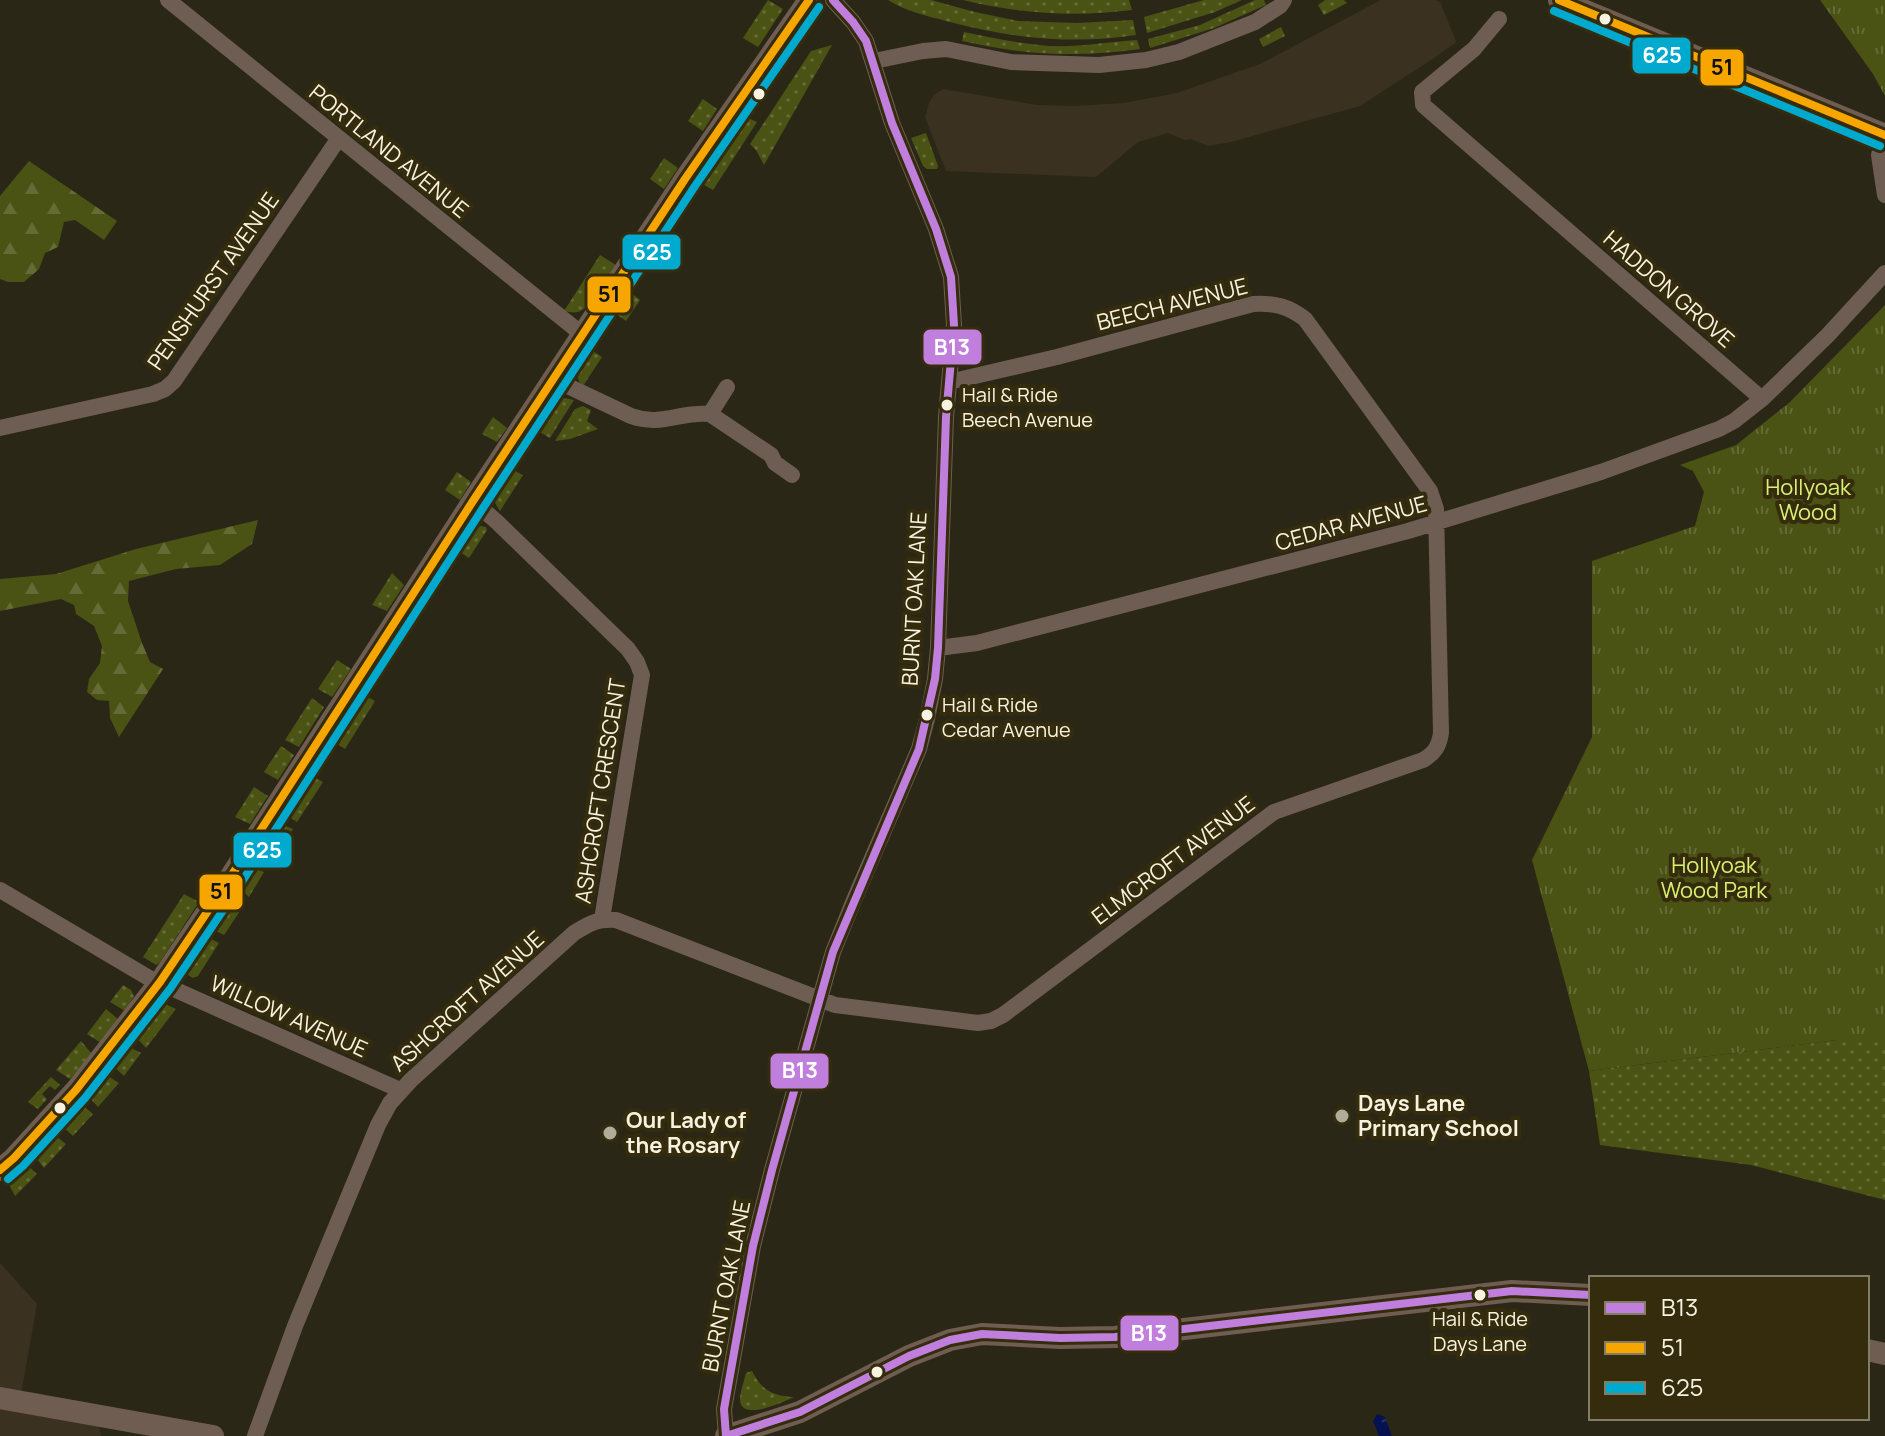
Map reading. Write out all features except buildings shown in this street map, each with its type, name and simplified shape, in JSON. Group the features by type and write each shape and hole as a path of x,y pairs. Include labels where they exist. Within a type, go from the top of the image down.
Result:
{"street":[{"name":"PORTLAND AVENUE","path":"168,0 583,335"},
{"path":"0,1170 76,1090 160,982 705,149 809,0"},
{"name":"BURNT OAK LANE","path":"726,1436 724,1414 753,1246 772,1170 833,952 922,741 938,648 941,521 954,325 951,277 936,229 892,123 866,41 833,0"},
{"path":"874,61 946,49 1011,62 1099,65 1146,60 1179,52 1255,22 1284,0"},
{"path":"1559,0 1884,134 1879,155 1885,195"},
{"name":"HADDON GROVE","path":"1499,19 1474,49 1422,92 1423,105 1762,399"},
{"name":"PENSHURST AVENUE","path":"0,428 165,389 174,381 339,138"},
{"path":"1762,399 1839,324 1885,273"},
{"name":"BEECH AVENUE","path":"949,382 1253,304 1282,305 1305,319 1314,329 1426,485 1436,509 1436,523"},
{"path":"553,379 644,421 710,414 771,455 775,463 792,475"},
{"path":"710,414 727,387"},
{"name":"CEDAR AVENUE","path":"938,648 991,640 1436,523 1601,472 1703,436 1734,421 1762,399"},
{"name":"ASHCROFT CRESCENT","path":"473,501 628,649 642,675 602,919"},
{"name":"ELMCROFT AVENUE","path":"820,999 845,1007 978,1023 991,1021 1274,812 1429,757 1439,744 1441,733 1436,523"},
{"name":"WILLOW AVENUE","path":"0,890 149,978 400,1090"},
{"path":"602,919 616,920 820,999"},
{"name":"ASHCROFT AVENUE","path":"255,1436 295,1326 378,1125 390,1103 400,1090 574,933 602,919"},
{"path":"726,1436 800,1412 923,1350 950,1340 982,1334 1115,1337 1512,1291 1589,1295"},
{"path":"0,1398 213,1436"}],"shaded area":[{"path":"1381,0 1440,2 1455,43 1360,106 1208,146 1168,133 1138,142 1096,177 946,171 925,117 934,95 943,89 1037,105 1073,106 1124,103 1177,93 1260,64"},
{"path":"0,1263 37,1304 19,1406 98,1421 101,1436 0,1436"}],"green space":[{"path":"768,0 783,9 758,47 743,38"},
{"path":"888,0 931,0 1018,21 1077,23 1133,20 1136,35 1088,39 1017,36 931,17"},
{"path":"963,0 1129,0 1132,10 1047,13"},
{"path":"1204,0 1242,0 1215,12 1147,33 1144,17"},
{"path":"1255,0 1264,0 1266,5 1214,28 1150,48 1148,39 1200,25"},
{"path":"1325,0 1344,0 1347,3 1324,15 1318,5"},
{"path":"1820,0 1885,0 1885,96 1873,74"},
{"path":"1281,27 1285,36 1263,47 1259,39"},
{"path":"964,32 1050,46 1137,40 1140,49 1094,54 1029,52 962,41"},
{"path":"832,45 764,165 750,144 811,51"},
{"path":"703,99 717,109 703,131 688,121"},
{"path":"748,118 757,122 713,190 697,181 713,158"},
{"path":"926,133 937,169 923,166 911,138"},
{"path":"664,158 678,168 664,189 650,179"},
{"path":"29,161 117,221 104,240 75,220 64,222 58,247 45,253 39,269 24,282 8,282 0,279 0,196"},
{"path":"600,255 616,265 604,284 583,309 564,311"},
{"path":"626,289 640,300 626,321 612,311"},
{"name":"Hollyoak Wood Park","path":"1885,305 1885,1040 1837,1040 1589,1071 1532,860 1592,737 1592,561 1695,526 1704,492 1693,471 1680,465 1736,445 1790,402"},
{"path":"588,348 602,357 583,386 577,372"},
{"path":"565,398 574,400 550,438 533,428 550,405"},
{"path":"583,406 591,410 587,421 598,429 555,441 575,409"},
{"path":"493,417 507,428 497,442 482,434"},
{"path":"509,468 523,475 500,511 494,493"},
{"path":"457,472 471,482 460,500 445,490"},
{"path":"258,520 252,544 220,565 176,569 129,581 128,601 142,643 150,662 163,669 119,737 110,718 109,701 97,700 87,692 89,679 100,663 102,646 94,626 76,614 74,605 61,599 0,611 0,579 56,574 136,549"},
{"path":"481,526 487,530 469,558 455,549 470,529"},
{"path":"392,573 404,585 387,611 372,605"},
{"path":"337,660 351,669 332,697 318,689"},
{"path":"361,693 375,701 345,749 331,740"},
{"path":"312,698 324,707 299,747 285,740"},
{"path":"281,746 294,755 278,780 264,772"},
{"path":"309,774 323,782 297,822 284,813"},
{"path":"254,787 268,796 250,824 235,817"},
{"path":"278,823 293,829 276,855 264,844"},
{"path":"249,866 264,872 249,897 236,886"},
{"path":"184,894 199,902 156,965 143,957"},
{"path":"230,900 242,908 224,935 212,929"},
{"path":"207,937 219,943 198,976 193,978 184,973"},
{"path":"123,985 134,996 125,1011 110,1002"},
{"path":"161,1002 176,1009 146,1048 135,1036"},
{"path":"106,1009 118,1019 101,1043 87,1034"},
{"path":"1837,1040 1885,1040 1885,1200 1751,1165 1600,1145 1589,1071"},
{"path":"81,1041 92,1054 70,1079 56,1070"},
{"path":"127,1046 141,1053 124,1076 112,1065"},
{"path":"105,1074 119,1083 98,1107 87,1095"},
{"path":"51,1077 60,1085 55,1090 50,1086 42,1094 47,1099 38,1109 28,1102"},
{"path":"80,1103 93,1114 73,1136 61,1125"},
{"path":"53,1134 66,1144 44,1168 34,1155"},
{"path":"26,1164 37,1174 15,1196 8,1183"},
{"path":"752,1371 768,1391 794,1397 763,1409 747,1410 740,1400 746,1373"}],"water":[{"path":"1377,1414 1385,1417 1392,1436 1379,1436 1373,1421"}],"transit line":[{"name":"51","path":"0,1170 76,1090 160,982 685,179 809,0"},
{"name":"B13","path":"726,1436 724,1409 753,1246 772,1170 833,952 919,749 935,679 938,648 946,417 954,325 951,277 936,229 892,123 866,41 833,0"},
{"name":"51","path":"1559,0 1885,135"},
{"name":"625","path":"8,1179 85,1098 170,989 695,186 819,7"},
{"name":"625","path":"1554,11 1880,146"},
{"name":"B13","path":"726,1436 800,1412 909,1356 950,1340 982,1334 1115,1337 1512,1291 1589,1295"}],"place":[{"name":"Hail & Ride Beech Avenue","path":"947,405"},
{"name":"Hail & Ride Cedar Avenue","path":"927,715"},
{"name":"Days Lane Primary School","path":"1342,1116"},
{"name":"Our Lady of the Rosary","path":"610,1133"},
{"name":"Hail & Ride Days Lane","path":"1480,1295"}],"park label":[{"name":"Hollyoak Wood","path":"1808,500"}]}
